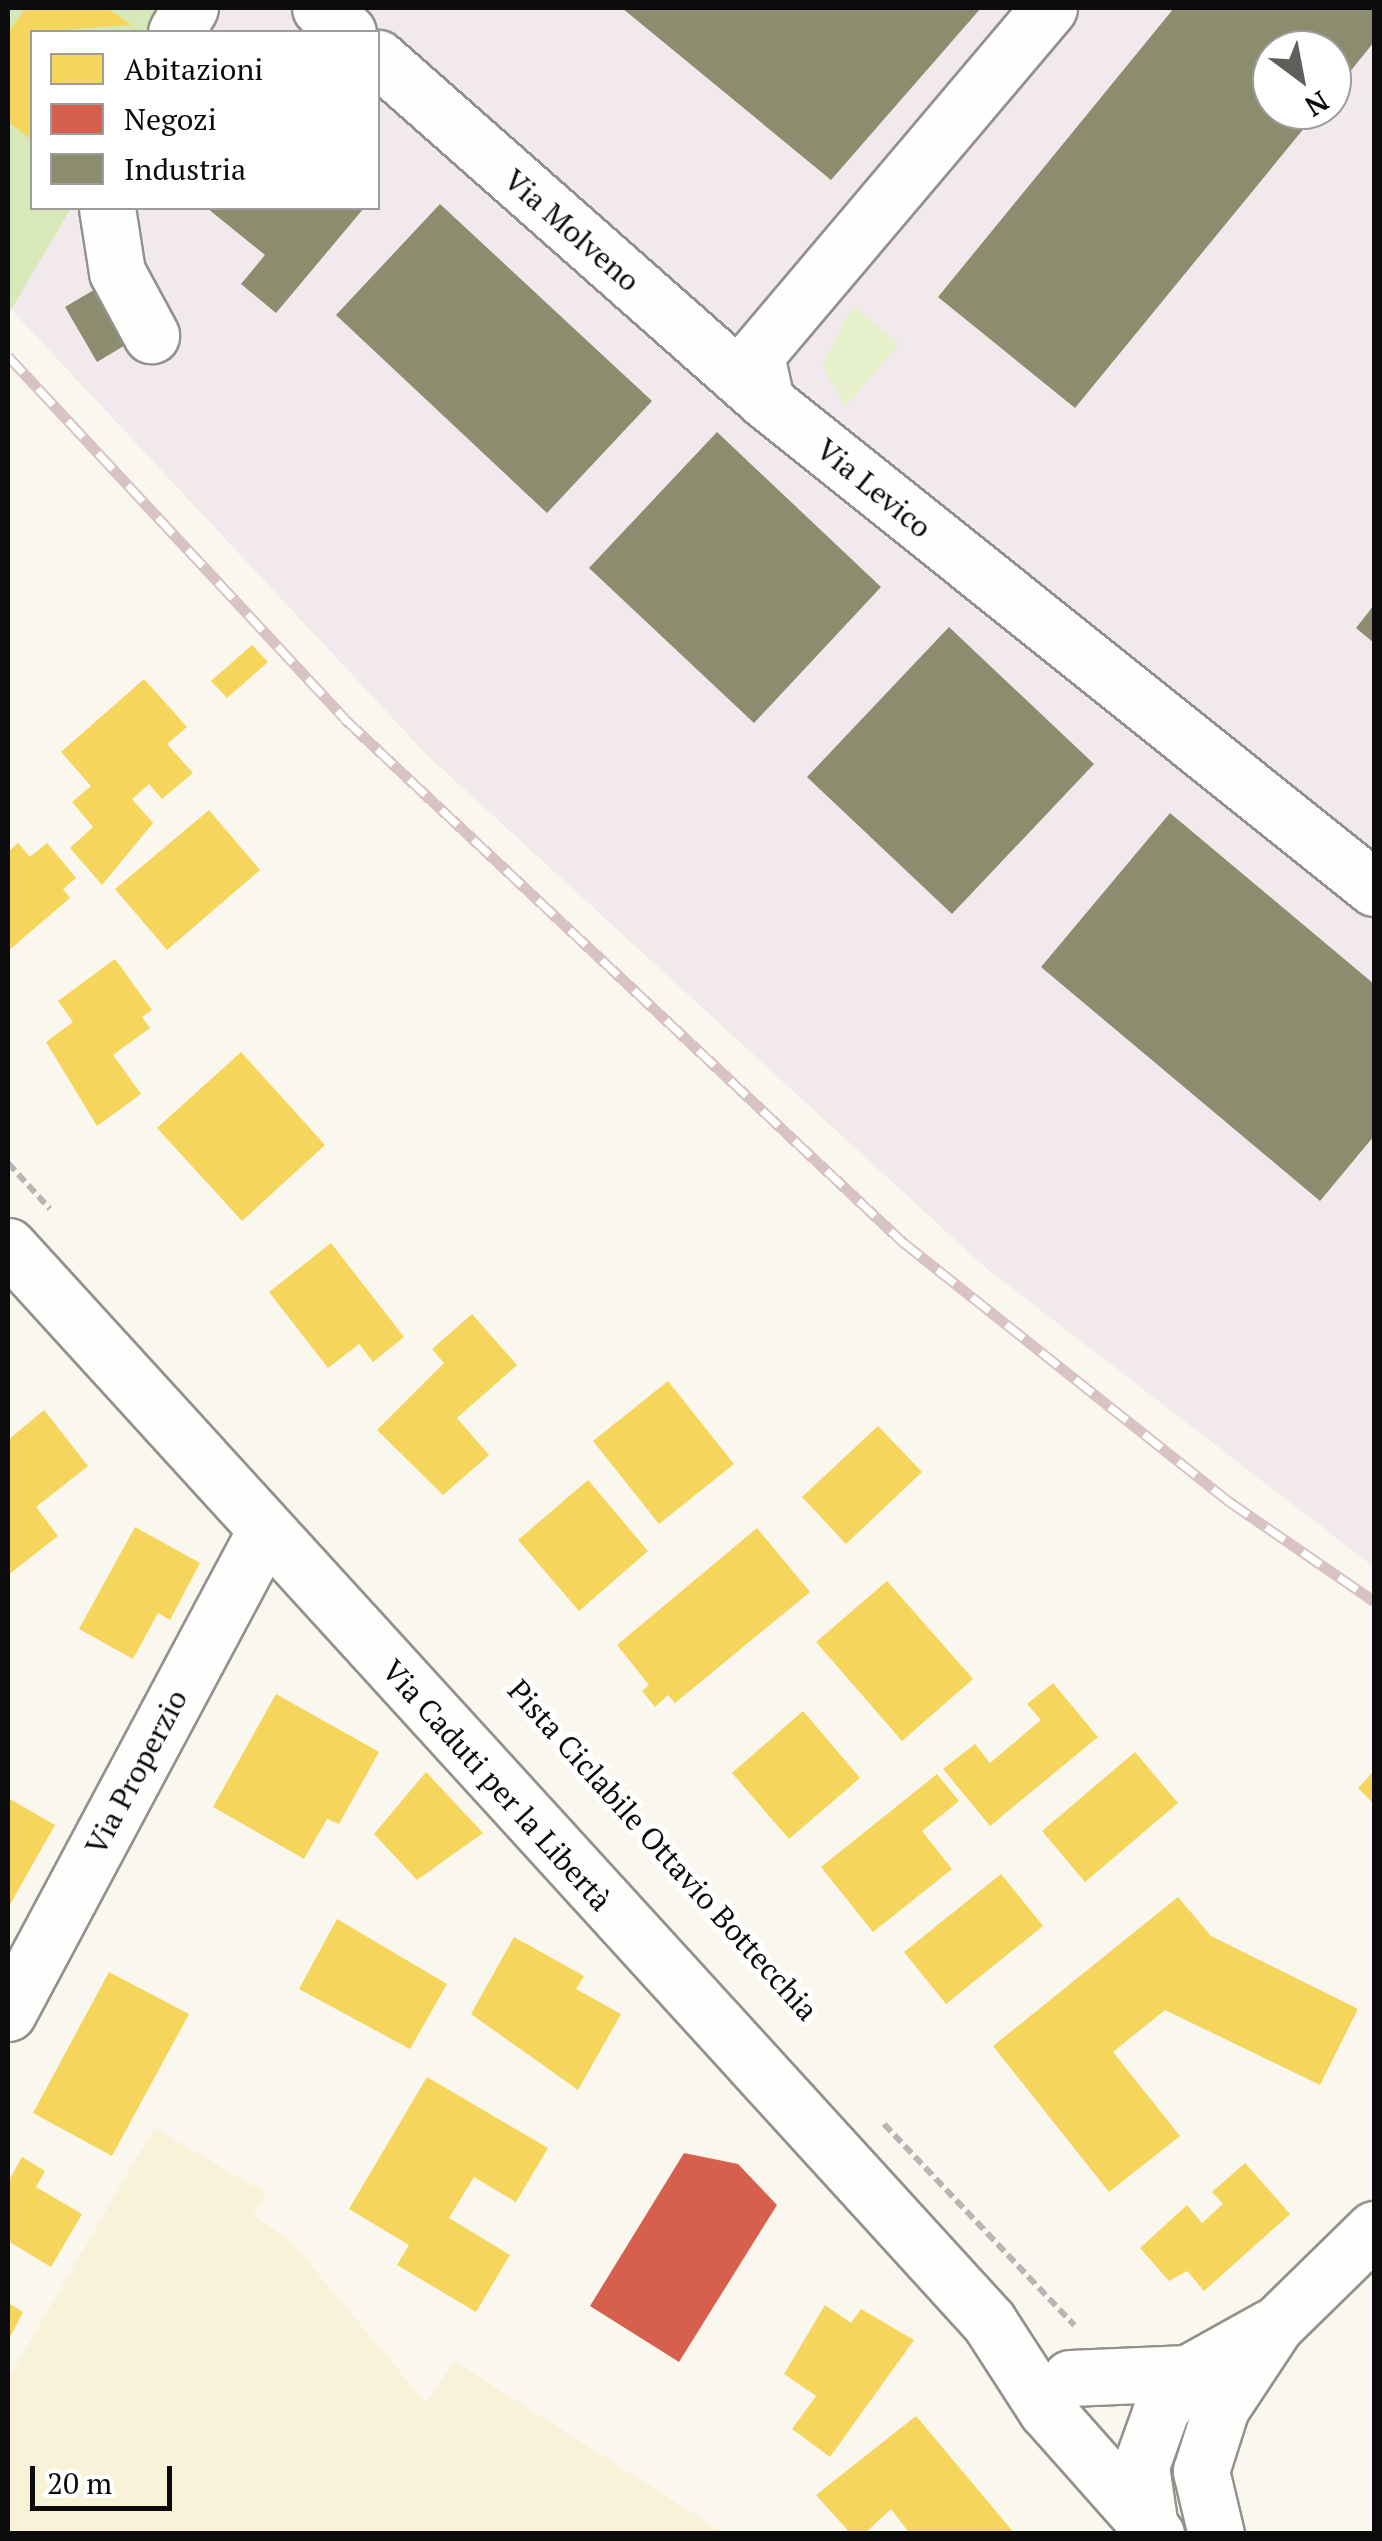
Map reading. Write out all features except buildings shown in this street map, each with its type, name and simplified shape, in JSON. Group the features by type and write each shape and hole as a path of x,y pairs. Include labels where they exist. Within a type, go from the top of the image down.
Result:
{"street":[{"path":"177,30 190,8"},
{"path":"320,8 346,30"},
{"path":"766,402 756,355 1050,8"},
{"name":"Via Molveno","path":"380,60 766,402"},
{"path":"107,210 118,272 150,335"},
{"name":"Via Levico","path":"766,402 1374,888"},
{"name":"Via Caduti per la Libertà","path":"8,1246 988,2322 1046,2410 1169,2532"},
{"name":"Via Properzio","path":"8,2013 264,1531"},
{"path":"1216,2534 1201,2472 1220,2408 1276,2324 1374,2229"},
{"name":"Via Caduti per la Libertà","path":"988,2322 1076,2355 1141,2466"},
{"path":"1169,2532 1141,2466 1161,2410 1188,2373 1276,2324"},
{"path":"1076,2355 1188,2373"}],"path":[{"path":"8,1163 60,1221"},
{"path":"870,2109 1076,2355"}],"shaded area":[{"path":"211,8 1374,8 1374,1567 987,1269 427,755 8,306 63,210 380,210 380,30 194,30"},
{"path":"154,2128 266,2193 252,2215 288,2238 426,2403 454,2361 724,2533 8,2533 8,2379"}],"green space":[{"path":"8,8 189,8 176,30 30,30 30,210 70,210 8,315"},
{"path":"853,306 899,344 845,407 822,366"}],"railway":[{"path":"8,356 345,719 903,1242 1230,1502 1374,1601"}]}
